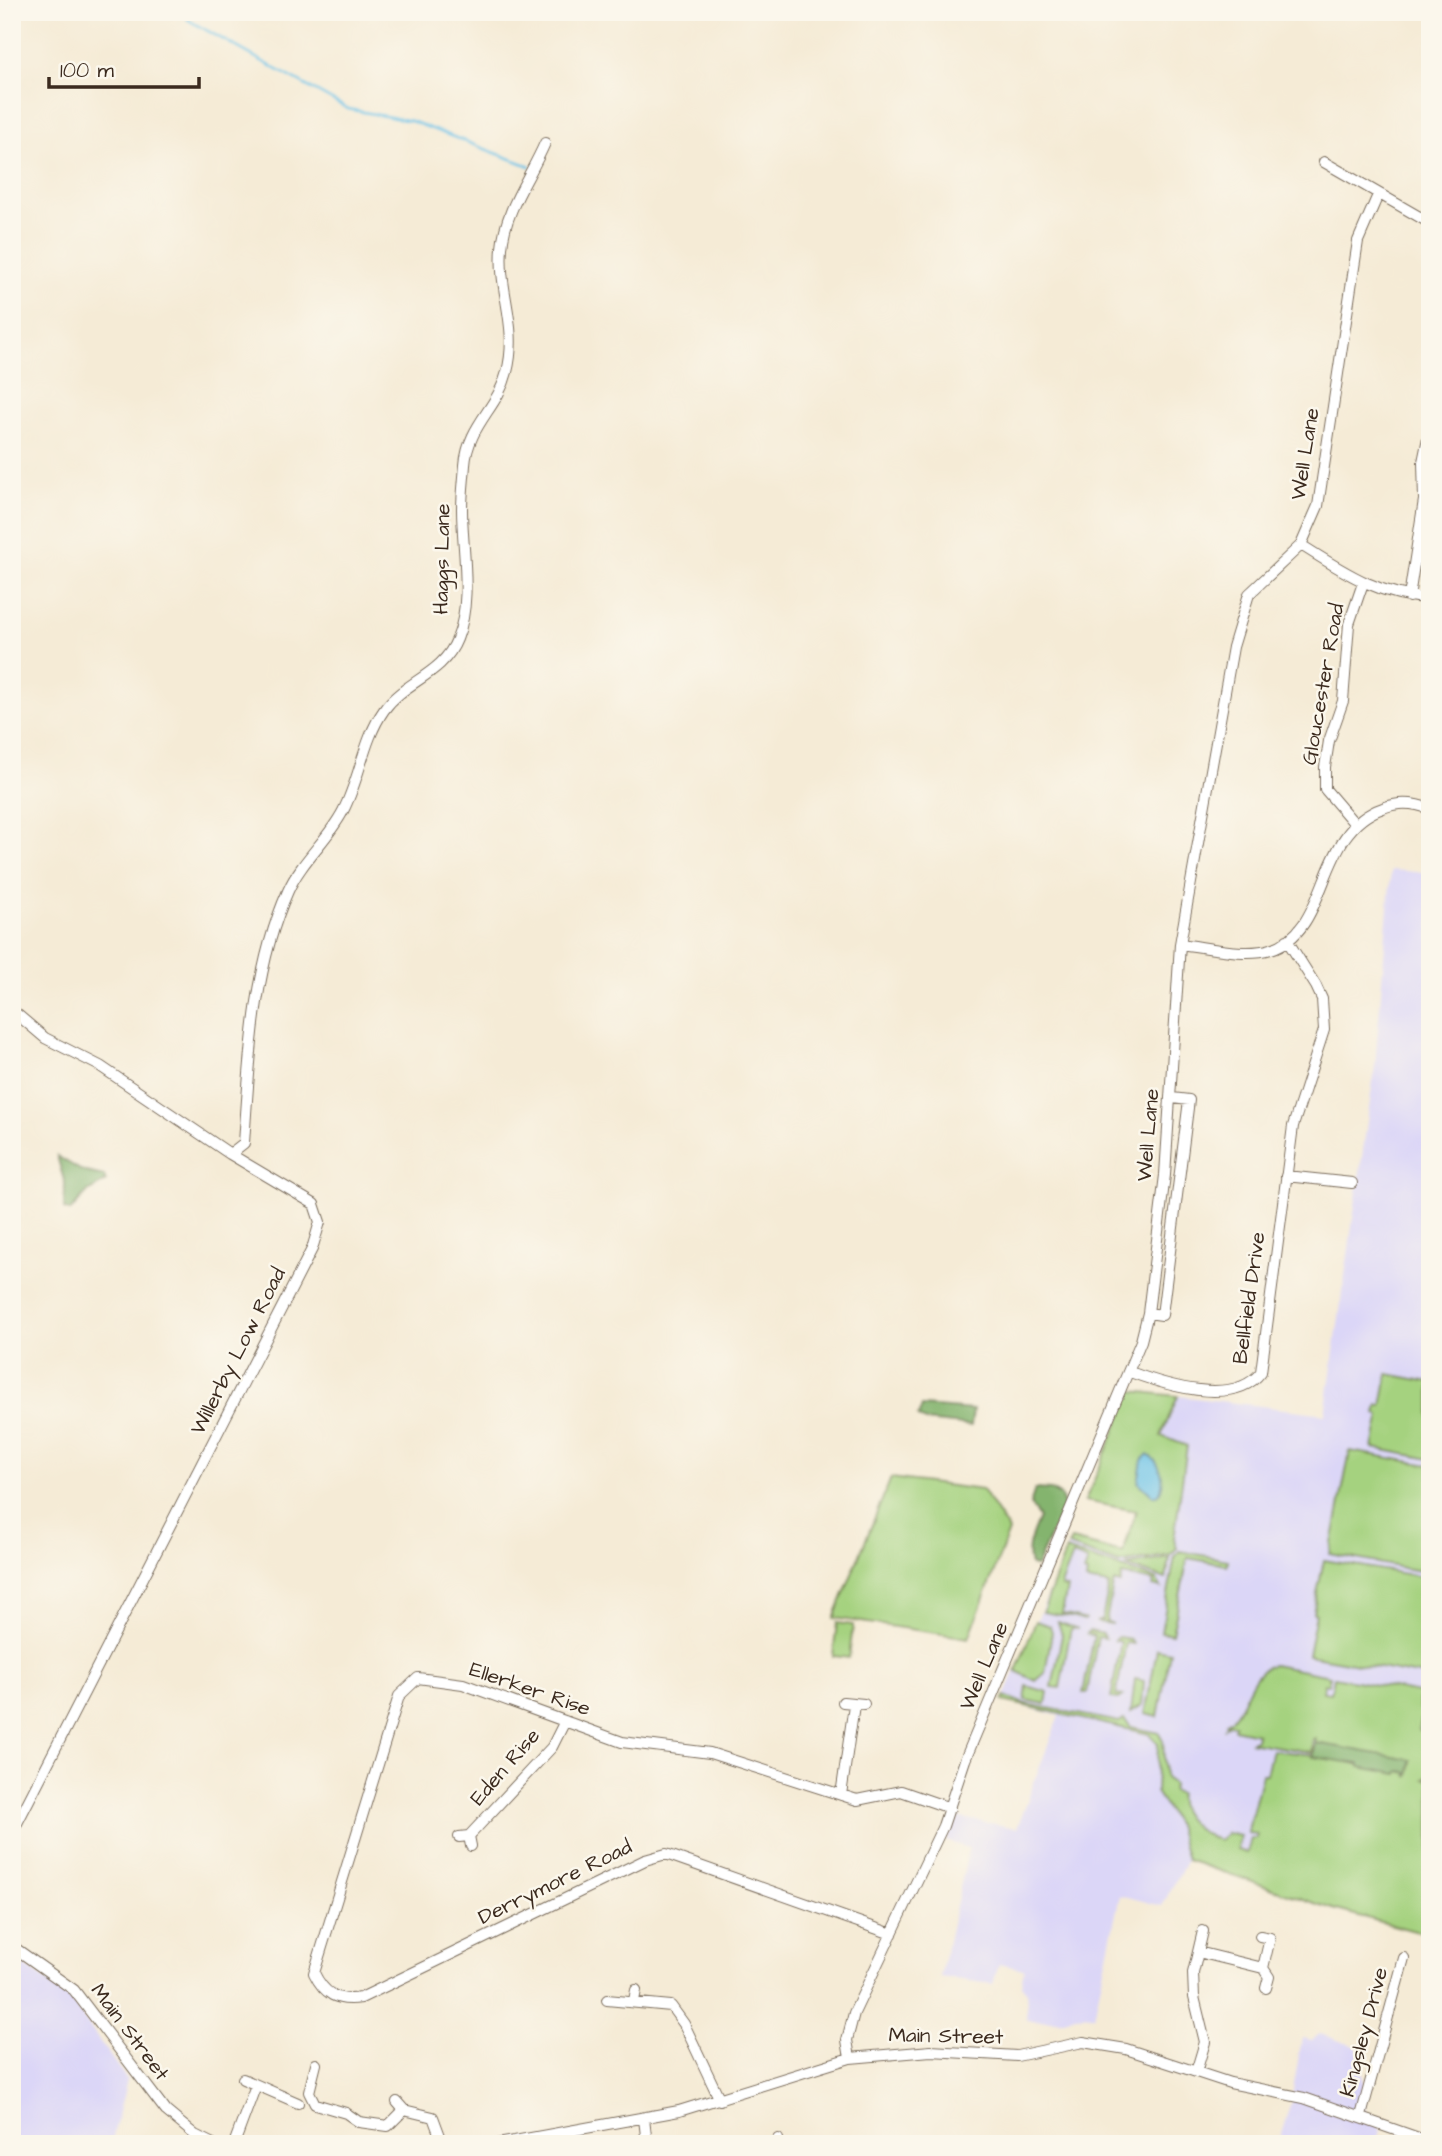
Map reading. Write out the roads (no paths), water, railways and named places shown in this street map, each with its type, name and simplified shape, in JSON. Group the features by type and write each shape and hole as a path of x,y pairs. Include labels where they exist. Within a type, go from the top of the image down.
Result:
{"street":[{"name":"Haggs Lane","path":"253,1168 244,1143 258,1000 274,925 289,889 345,808 366,748 385,709 447,658 458,638 463,609 461,507 465,461 470,437 495,400 506,375 511,351 510,310 502,248 509,215 545,143"},
{"path":"1324,162 1430,223"},
{"name":"Well Lane","path":"850,2057 848,2040 851,2022 950,1808 974,1739 1130,1372 1148,1313 1172,1098 1180,944 1241,616 1249,594 1301,545 1318,506 1358,241 1378,195"},
{"path":"1409,597 1424,500 1423,462 1430,428"},
{"path":"1301,545 1363,583 1409,597 1430,598"},
{"name":"Gloucester Road","path":"1354,823 1325,789 1325,767 1329,741 1343,701 1349,624 1363,583"},
{"path":"1180,944 1252,951 1271,949 1300,928 1341,840 1354,823 1389,805 1405,804 1430,809"},
{"name":"Bellfield Drive","path":"1130,1372 1172,1385 1227,1391 1242,1389 1253,1382 1264,1359 1293,1126 1324,1030 1322,999 1287,940"},
{"name":"Willerby Low Road","path":"12,1010 45,1038 100,1066 230,1154 314,1204 320,1222 312,1249 12,1833"},
{"path":"1148,1313 1161,1320 1189,1100 1172,1098"},
{"path":"230,1154 244,1143"},
{"path":"1286,1175 1352,1184"},
{"name":"Ellerker Rise","path":"321,1988 314,1973 399,1696 418,1678 463,1684 622,1742 710,1753 857,1800 901,1791 950,1808"},
{"path":"841,1795 859,1705 843,1702"},
{"name":"Eden Rise","path":"467,1840 552,1747 565,1721"},
{"name":"Derrymore Road","path":"321,1988 336,1998 361,1998 645,1860 666,1854 892,1934"},
{"path":"1196,2072 1205,2042 1193,1984 1203,1931"},
{"path":"1259,1936 1270,1938 1263,1968 1269,1978 1266,1988"},
{"name":"Main Street","path":"12,1946 74,1990 166,2110 195,2135 213,2144"},
{"path":"1198,1952 1263,1968"},
{"name":"Kingsley Drive","path":"1361,2116 1404,1958"},
{"path":"634,2001 636,1990"},
{"path":"607,2000 671,2006 679,2015 720,2100"},
{"name":"Main Street","path":"498,2144 644,2119 720,2100 850,2057 931,2051 1017,2056 1083,2042 1126,2049 1230,2082 1304,2098 1430,2142"},
{"path":"316,2064 309,2092 315,2104 346,2113 359,2122 388,2126 394,2123 400,2106 433,2117 443,2144"},
{"path":"243,2079 298,2104"},
{"path":"234,2144 256,2085"},
{"path":"644,2119 647,2144"}],"water":[{"path":"1148,1454 1159,1467 1162,1478 1159,1494 1153,1496 1138,1482 1142,1460"}],"waterway":[{"path":"181,12 190,21 348,109 411,121 530,166"}]}
